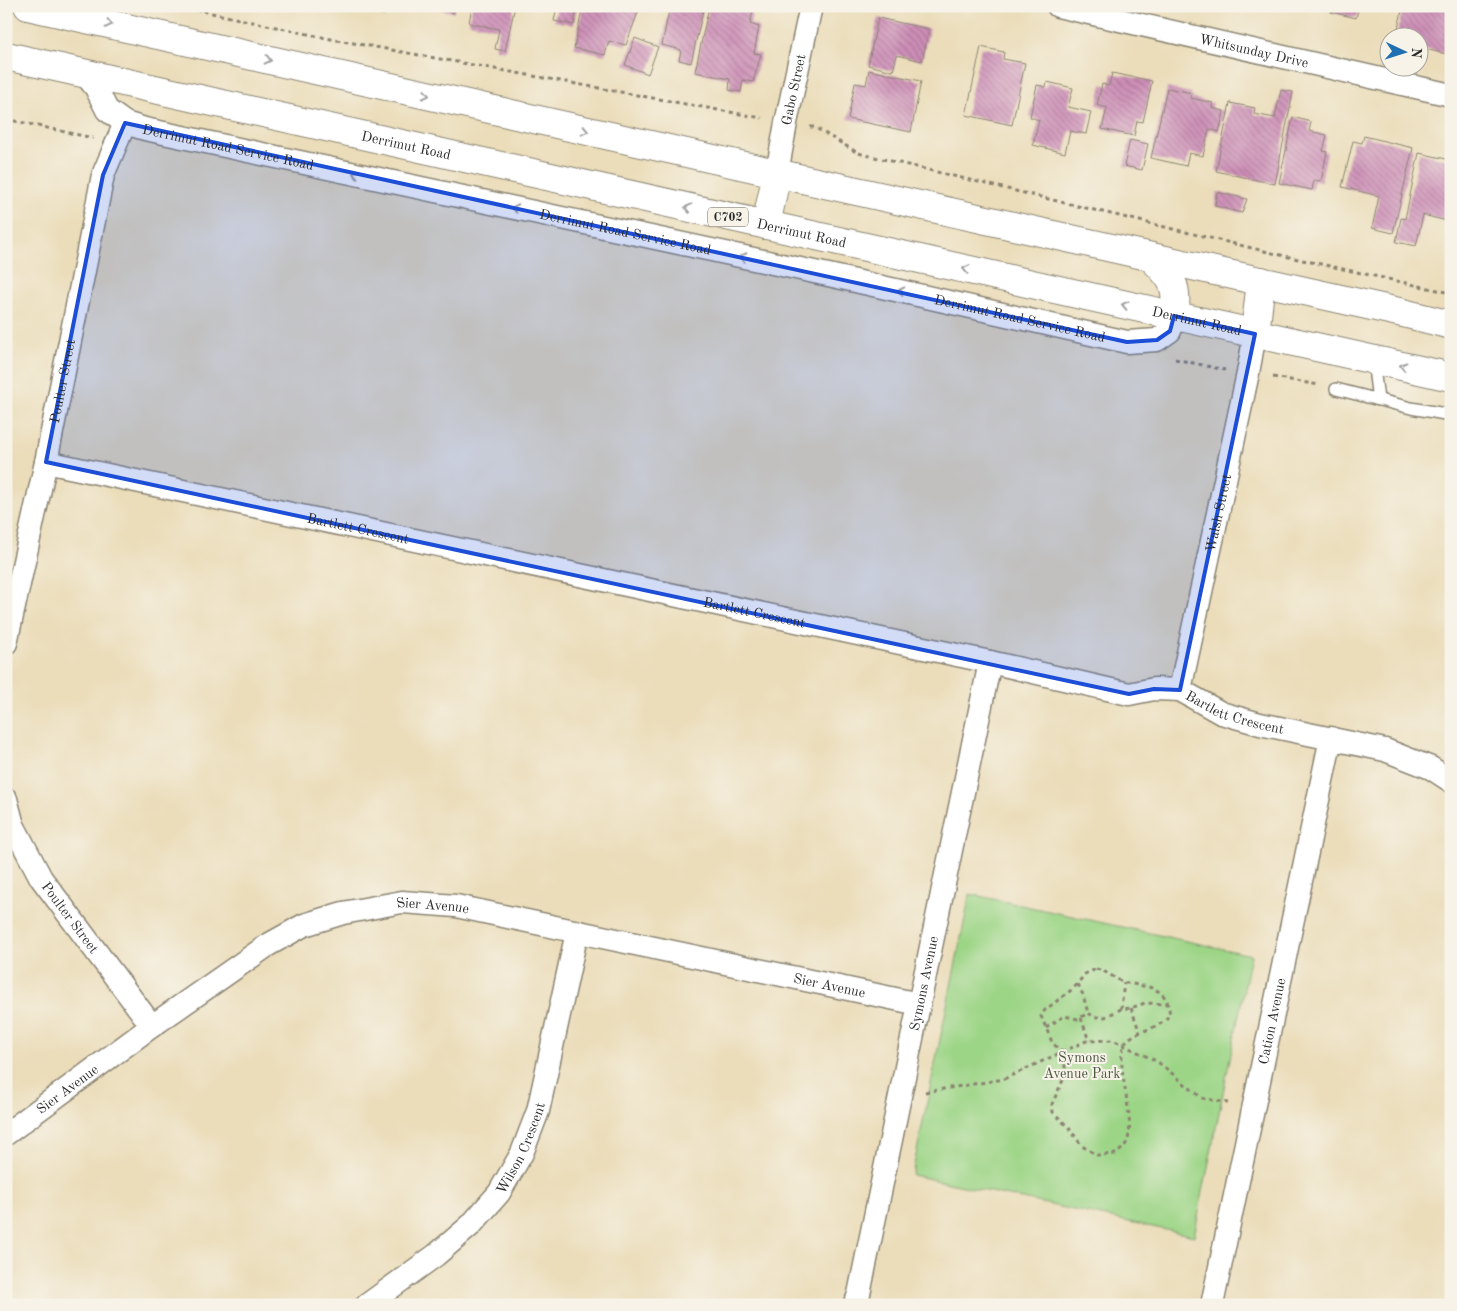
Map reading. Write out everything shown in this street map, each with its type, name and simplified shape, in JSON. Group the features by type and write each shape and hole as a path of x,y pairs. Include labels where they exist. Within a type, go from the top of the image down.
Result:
{"highway":[{"path":"28,6 1151,258 1262,281 1451,325"},
{"path":"6,37 54,52 66,58 84,73"},
{"name":"Derrimut Road","path":"6,56 1451,377"},
{"path":"766,225 777,173"},
{"path":"1151,258 1169,275 1174,286 1176,297 1174,316"},
{"path":"1255,334 1262,281"}],"street":[{"name":"Gabo Street","path":"777,173 811,6"},
{"name":"Whitsunday Drive","path":"1058,6 1118,12 1451,95"},
{"name":"Derrimut Road Service Road","path":"84,73 96,88 107,110 125,122 154,131 833,276 1127,342 1157,340 1170,332 1174,316"},
{"name":"Poulter Street","path":"6,643 46,462 103,175 125,122"},
{"name":"Walsh Street","path":"1180,690 1255,334"},
{"name":"Bartlett Crescent","path":"46,462 990,662 1129,694 1154,689 1180,690 1221,712 1260,724 1385,750 1431,768 1451,781"},
{"name":"Symons Avenue","path":"855,1305 859,1294 990,662"},
{"name":"Cation Avenue","path":"1212,1305 1331,738"},
{"name":"Poulter Street","path":"6,799 12,824 41,878 152,1026"},
{"name":"Sier Avenue","path":"6,1134 152,1026 268,945 304,925 343,913 402,902 456,906 918,1004"},
{"name":"Wilson Crescent","path":"367,1305 436,1255 471,1225 499,1193 522,1153 538,1111 577,932"}],"lane":[{"path":"1373,360 1378,400"},
{"path":"1336,389 1451,415"}],"path":[{"path":"180,6 335,40 814,127 858,153 1280,255 1451,293"},
{"path":"6,119 94,138 115,146"},
{"path":"1096,970 1104,971 1124,982 1148,986 1159,991 1168,1004 1169,1015 1163,1022 1131,1036 1124,1045 1122,1053 1130,1129 1126,1144 1117,1154 1097,1155 1082,1146 1069,1128 1052,1112 1052,1104 1063,1080 1065,1056 1052,1042 1042,1016 1045,1010 1078,984 1085,974 1096,970"},
{"path":"1121,1009 1124,982"},
{"path":"1078,984 1088,1013 1095,1017 1104,1017 1121,1009 1145,1003 1168,1004"},
{"path":"1131,1008 1140,1033"},
{"path":"1046,1028 1064,1016 1081,1018 1088,1013"},
{"path":"1081,1018 1089,1041"},
{"path":"900,1096 1004,1079 1089,1041 1113,1040 1158,1062 1202,1098 1252,1109"}],"highlighted area":[{"path":"125,123 1127,342 1157,340 1170,331 1174,316 1255,334 1180,690 1154,689 1129,694 46,462 103,175"}],"green space":[{"name":"Symons Avenue Park","path":"970,894 1251,955 1194,1236 912,1175"}],"building":[{"path":"350,6 386,6 384,15"},
{"path":"429,6 455,6 454,13"},
{"path":"472,6 515,6 505,51 495,49 499,29 469,23"},
{"path":"557,6 577,6 574,25 554,21"},
{"path":"583,6 640,7 626,45 609,41 605,55 574,48"},
{"path":"670,6 704,6 691,63 679,60 681,50 662,45"},
{"path":"709,6 754,6 750,24 759,27 754,53 761,54 753,82 743,80 741,92 729,90 730,79 695,72"},
{"path":"1332,6 1359,6 1356,18 1331,12"},
{"path":"1403,6 1451,6 1451,55 1430,50 1430,28 1398,28"},
{"path":"878,18 929,29 922,61 897,55 893,71 868,65"},
{"path":"635,38 658,47 648,74 625,65"},
{"path":"981,47 1004,52 1003,59 1025,63 1012,125 966,115"},
{"path":"869,70 921,81 911,132 848,119 855,83 866,85"},
{"path":"1112,73 1152,81 1143,122 1137,121 1134,136 1102,129 1107,108 1097,105 1102,84 1109,86"},
{"path":"1047,82 1073,88 1068,107 1091,112 1086,134 1070,131 1065,153 1033,145 1039,120 1030,117 1037,85 1046,87"},
{"path":"1167,88 1192,93 1191,98 1213,103 1212,108 1224,111 1219,132 1209,129 1203,156 1189,153 1186,166 1151,158"},
{"path":"1281,90 1293,92 1275,184 1216,171 1230,103 1255,108 1254,114 1275,118"},
{"path":"1293,117 1311,122 1309,131 1327,135 1323,151 1327,152 1321,181 1314,180 1312,190 1279,183"},
{"path":"1364,136 1413,148 1393,233 1372,228 1379,196 1342,187 1353,141 1362,143"},
{"path":"1130,140 1148,144 1142,170 1124,166"},
{"path":"1419,153 1451,160 1451,222 1423,215 1416,246 1396,242 1401,218 1405,219"},
{"path":"1217,192 1247,199 1242,213 1215,206"}]}
